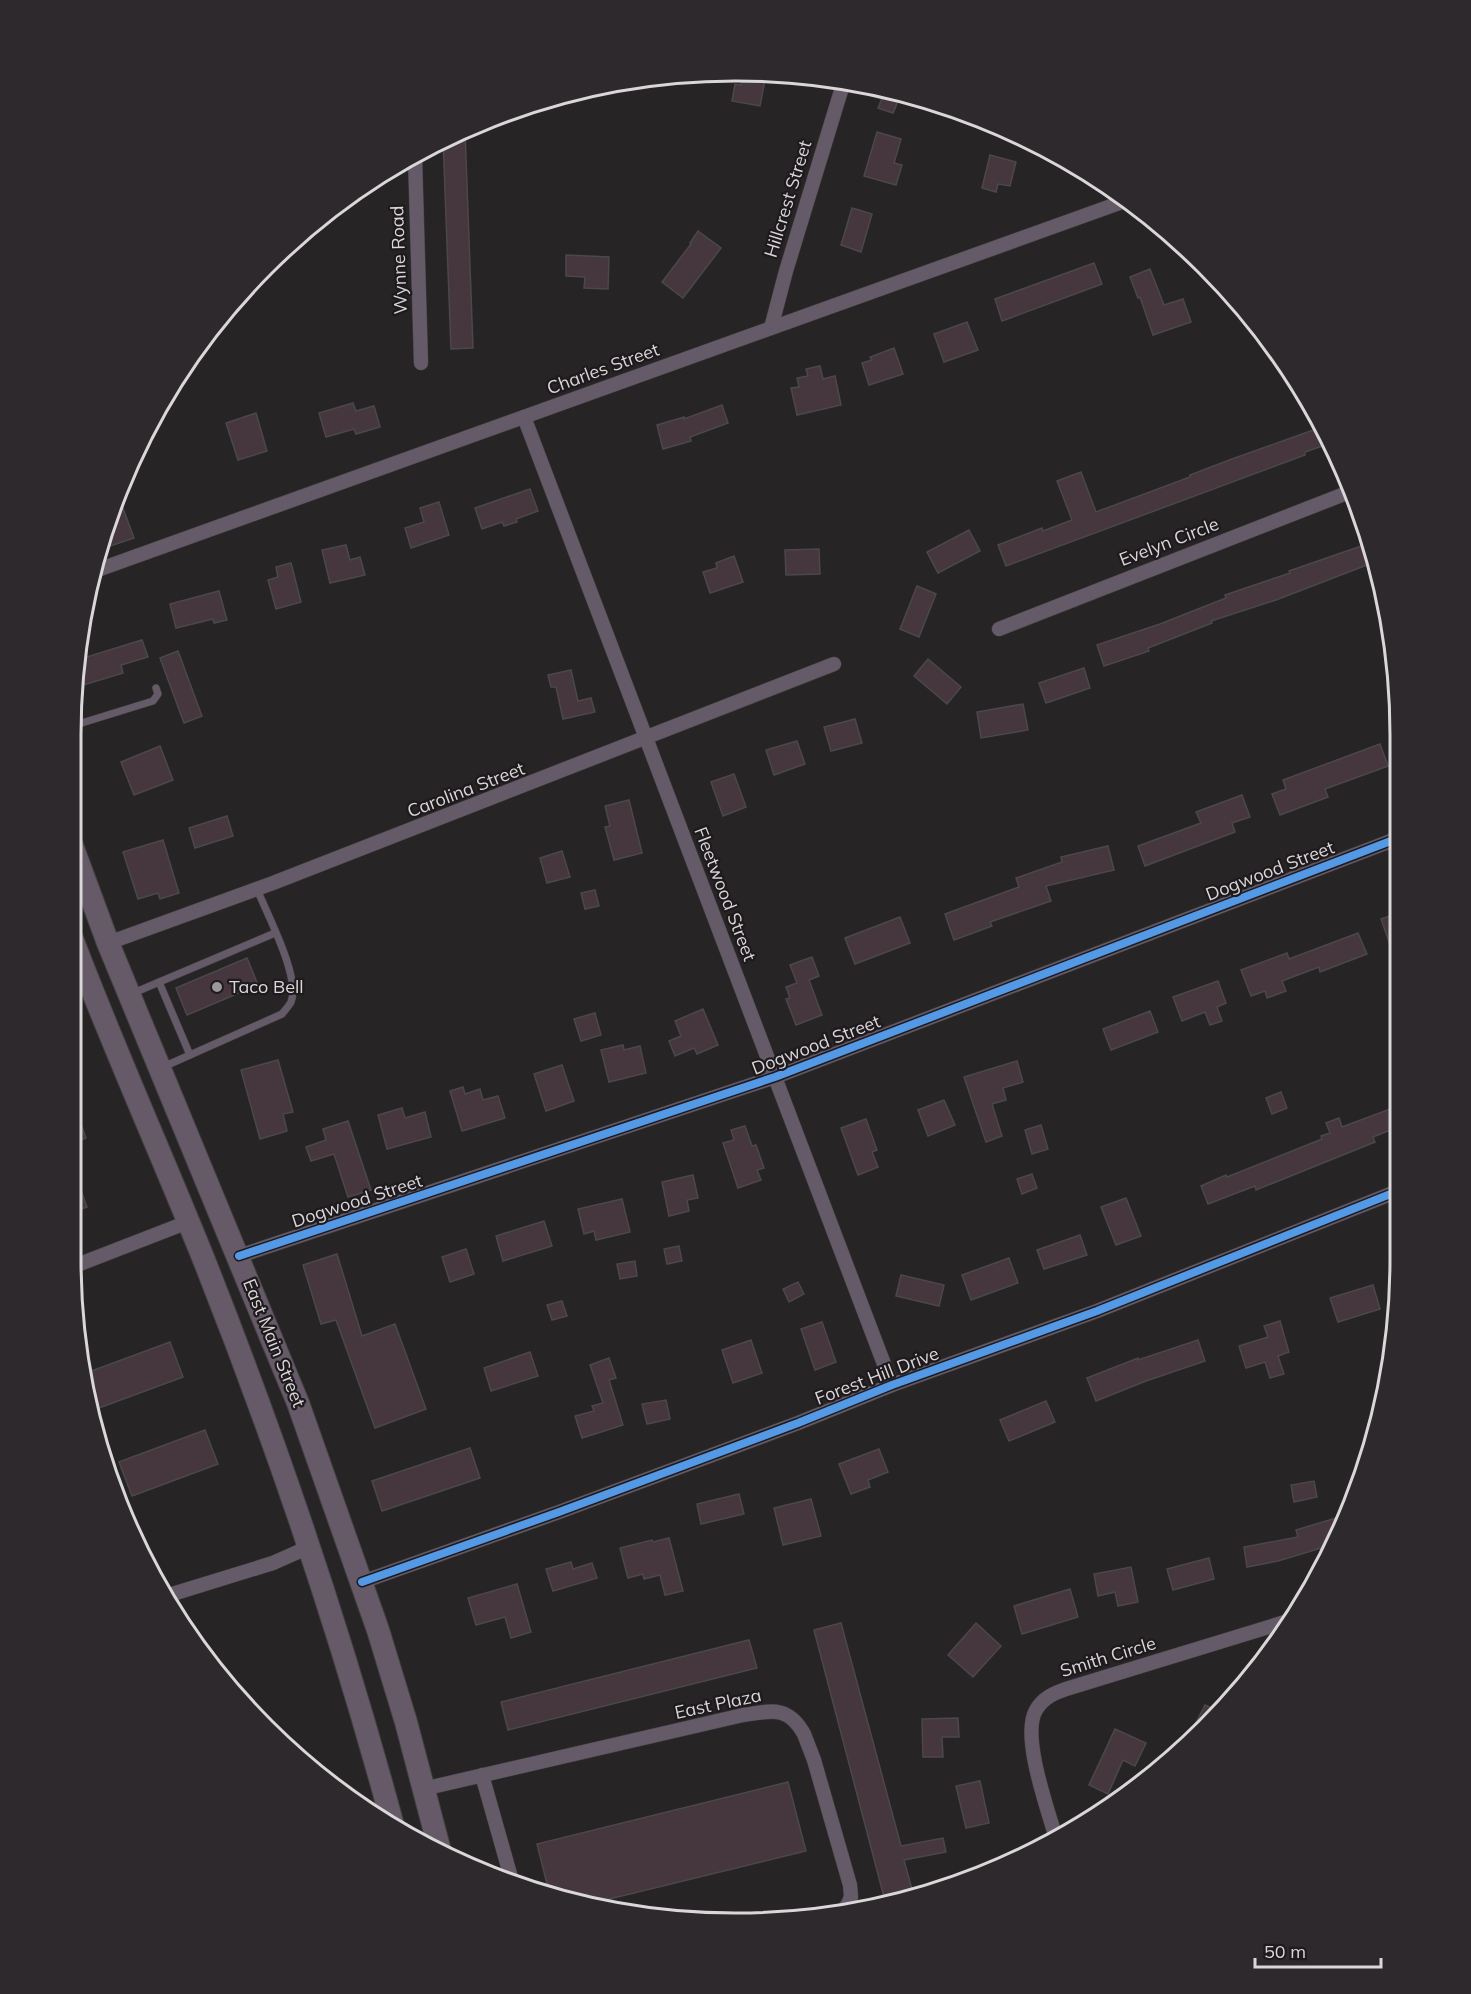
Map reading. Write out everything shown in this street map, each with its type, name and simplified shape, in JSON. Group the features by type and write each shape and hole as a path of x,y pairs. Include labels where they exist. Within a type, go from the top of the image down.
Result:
{"main road":[{"name":"East Main Street","path":"81,872 108,943 298,1403 362,1582 406,1722 437,1841"},
{"name":"East Main Street","path":"81,964 188,1222 264,1416 334,1622 390,1814"}],"street":[{"name":"Hillcrest Street","path":"771,328 841,90"},
{"name":"Wynne Road","path":"415,165 421,363"},
{"name":"Charles Street","path":"103,568 1117,204"},
{"name":"Fleetwood Street","path":"524,417 892,1385"},
{"name":"Evelyn Circle","path":"999,629 1343,494"},
{"name":"Carolina Street","path":"108,943 257,889 834,664"},
{"name":"Dogwood Street","path":"239,1256 775,1077 1390,841"},
{"name":"Forest Hill Drive","path":"362,1582 559,1512 798,1423 892,1385 1097,1311 1390,1194"},
{"path":"81,1263 188,1222"},
{"path":"174,1594 273,1563 309,1547"},
{"name":"Smith Circle","path":"1054,1830 1031,1742 1031,1725 1035,1711 1044,1700 1065,1689 1278,1625"},
{"name":"East Plaza","path":"423,1789 743,1715 771,1711 783,1713 798,1723 804,1734 844,1864 850,1897 849,1902"},
{"path":"482,1775 510,1872"}],"lane":[{"path":"81,723 153,701 158,694 156,688"},
{"path":"160,1068 282,1014 291,1001 292,985 289,966 257,889"},
{"path":"130,994 275,933"},
{"path":"159,982 190,1055"}],"building":[{"path":"742,81 765,82 760,106 732,101 735,84 741,85"},
{"path":"882,98 898,101 893,113 878,108"},
{"path":"877,132 901,139 894,163 902,165 896,185 864,176"},
{"path":"465,140 473,348 451,349 443,149"},
{"path":"990,155 1016,162 1010,186 998,184 996,192 982,188"},
{"path":"852,208 872,214 861,252 841,245"},
{"path":"698,231 721,248 683,298 662,282"},
{"path":"566,255 609,257 608,289 584,288 585,277 566,276"},
{"path":"1094,263 1102,284 1002,321 995,299"},
{"path":"1150,269 1164,305 1183,299 1191,322 1153,335 1140,297 1138,298 1130,277"},
{"path":"967,322 978,350 944,362 934,334"},
{"path":"894,348 903,374 869,385 862,363 872,360 870,357"},
{"path":"820,366 823,379 835,376 841,405 797,415 791,388 799,387 797,378 808,376 806,369"},
{"path":"353,403 356,411 374,406 380,427 356,434 354,429 326,437 319,413"},
{"path":"722,405 728,423 690,437 691,441 663,449 657,425 684,417 684,419"},
{"path":"256,413 267,451 238,460 226,423"},
{"path":"1314,430 1323,446 1305,452 1305,455 1006,566 998,545 1042,528 1043,531 1072,520 1057,481 1081,472 1096,512"},
{"path":"530,489 538,511 516,519 517,522 504,526 502,522 482,529 475,508"},
{"path":"439,502 449,535 411,548 405,528 424,522 420,508"},
{"path":"123,507 134,538 109,546"},
{"path":"969,530 980,551 938,573 927,552"},
{"path":"346,545 350,560 360,557 365,575 330,583 322,550"},
{"path":"1362,546 1368,565 1276,600 1211,621 1212,623 1148,648 1149,651 1104,666 1097,645 1160,624 1226,598 1225,595 1290,573 1289,571"},
{"path":"819,549 820,574 786,575 785,550"},
{"path":"734,556 743,582 710,593 703,572 717,568 716,563"},
{"path":"291,563 301,602 276,609 268,580 278,577 276,567"},
{"path":"917,586 936,594 919,637 900,629"},
{"path":"219,591 227,620 214,623 213,619 176,628 170,604"},
{"path":"142,640 148,657 121,665 123,673 83,685 86,657"},
{"path":"178,651 202,716 184,723 160,658"},
{"path":"928,659 961,687 947,704 914,676"},
{"path":"1084,668 1090,688 1046,703 1039,683"},
{"path":"571,670 578,701 591,698 595,712 563,719 556,687 551,687 548,675"},
{"path":"1023,704 1028,730 981,738 977,712"},
{"path":"855,719 862,743 831,751 824,727"},
{"path":"797,741 805,764 774,775 766,750"},
{"path":"1380,744 1388,766 1325,789 1328,797 1280,815 1272,794 1286,789 1283,780"},
{"path":"160,746 173,780 134,795 121,762"},
{"path":"734,774 746,807 723,816 711,782"},
{"path":"1242,795 1250,817 1232,823 1235,832 1145,866 1138,846 1201,823 1196,812"},
{"path":"629,800 642,853 614,860 605,827 610,826 605,806"},
{"path":"227,816 233,836 195,848 189,828"},
{"path":"163,840 179,893 160,899 158,893 138,899 123,852"},
{"path":"1108,846 1114,870 1046,886 1051,901 990,922 992,926 954,940 945,914 1019,887 1016,878 1062,862 1061,857"},
{"path":"562,851 570,877 547,883 540,858"},
{"path":"595,890 599,906 585,909 581,893"},
{"path":"1390,916 1390,945 1381,919"},
{"path":"900,917 910,943 855,964 845,938"},
{"path":"1358,933 1367,954 1320,972 1319,967 1282,981 1286,991 1267,998 1265,991 1251,996 1241,970 1287,953 1289,959"},
{"path":"812,957 819,976 809,980 822,1015 796,1025 786,999 790,998 786,987 797,983 790,965"},
{"name":"Taco Bell","path":"247,958 258,985 187,1015 176,988"},
{"path":"1218,981 1226,1003 1217,1007 1222,1021 1210,1025 1205,1012 1182,1021 1173,997"},
{"path":"703,1009 718,1045 697,1054 694,1048 675,1056 669,1041 681,1036 675,1021"},
{"path":"1150,1011 1158,1032 1111,1050 1103,1029"},
{"path":"595,1013 601,1035 581,1041 574,1019"},
{"path":"623,1045 624,1050 640,1046 646,1073 609,1082 601,1050"},
{"path":"278,1060 293,1112 283,1114 287,1131 260,1139 241,1070"},
{"path":"1017,1061 1023,1082 1003,1088 1006,1100 992,1104 1002,1136 986,1142 964,1077"},
{"path":"562,1065 574,1101 546,1111 534,1074"},
{"path":"463,1087 465,1094 480,1089 483,1100 498,1096 505,1118 462,1131 450,1091"},
{"path":"1281,1092 1287,1108 1272,1114 1266,1098"},
{"path":"944,1100 955,1125 928,1136 918,1110"},
{"path":"402,1108 405,1118 425,1112 431,1137 387,1149 378,1115"},
{"path":"1390,1109 1390,1130 1373,1137 1375,1142 1256,1190 1255,1186 1208,1204 1201,1186 1322,1139 1321,1136 1330,1133 1326,1123 1339,1118 1342,1127"},
{"path":"866,1119 877,1150 872,1152 878,1167 858,1175 841,1128"},
{"path":"348,1121 371,1190 348,1197 334,1154 311,1161 306,1147 326,1140 323,1129"},
{"path":"81,1124 86,1138 81,1140"},
{"path":"1041,1125 1048,1149 1032,1154 1025,1130"},
{"path":"745,1126 752,1146 756,1145 764,1168 757,1170 761,1180 738,1188 723,1143 734,1140 731,1130"},
{"path":"1032,1174 1037,1188 1022,1194 1017,1179"},
{"path":"693,1175 698,1198 687,1200 689,1211 669,1216 662,1182"},
{"path":"81,1191 87,1207 81,1209"},
{"path":"1126,1198 1141,1236 1116,1245 1101,1207"},
{"path":"622,1199 630,1232 596,1240 594,1231 584,1234 578,1209"},
{"path":"544,1221 552,1246 503,1261 496,1236"},
{"path":"1080,1235 1087,1255 1044,1269 1037,1250"},
{"path":"679,1246 682,1261 667,1264 664,1249"},
{"path":"466,1249 474,1274 450,1282 442,1257"},
{"path":"337,1254 362,1336 395,1324 426,1409 375,1428 336,1320 321,1324 303,1265"},
{"path":"1009,1258 1018,1283 971,1300 962,1275"},
{"path":"635,1261 637,1276 620,1279 617,1264"},
{"path":"901,1275 944,1285 939,1306 896,1296"},
{"path":"798,1282 804,1294 789,1302 783,1289"},
{"path":"1373,1285 1380,1309 1338,1322 1330,1298"},
{"path":"562,1301 567,1316 552,1320 547,1305"},
{"path":"1280,1321 1289,1352 1278,1356 1284,1374 1270,1378 1265,1362 1246,1368 1239,1346 1268,1337 1264,1326"},
{"path":"822,1322 836,1362 815,1370 801,1329"},
{"path":"751,1340 762,1373 733,1383 722,1350"},
{"path":"1198,1340 1205,1361 1096,1401 1087,1378 1138,1358 1138,1360"},
{"path":"170,1342 183,1377 99,1408 91,1371"},
{"path":"530,1352 538,1376 491,1391 484,1368"},
{"path":"609,1358 616,1378 609,1380 623,1425 582,1438 575,1416 594,1411 592,1406 603,1403 590,1365"},
{"path":"666,1400 670,1419 647,1424 642,1404"},
{"path":"1046,1401 1055,1422 1009,1441 1000,1420"},
{"path":"205,1430 218,1464 132,1496 119,1462"},
{"path":"470,1448 480,1478 382,1511 372,1481"},
{"path":"879,1449 888,1472 868,1480 870,1487 851,1494 839,1464"},
{"path":"1314,1481 1317,1497 1294,1502 1291,1485"},
{"path":"739,1494 744,1514 701,1524 697,1504"},
{"path":"811,1499 821,1536 783,1545 774,1508"},
{"path":"1336,1518 1323,1548 1278,1561 1247,1567 1244,1547 1298,1537 1296,1530"},
{"path":"669,1538 683,1591 665,1595 660,1575 644,1579 643,1574 628,1578 620,1548"},
{"path":"1209,1558 1214,1579 1173,1590 1167,1569"},
{"path":"571,1562 573,1569 592,1563 597,1578 553,1591 546,1569"},
{"path":"1131,1567 1138,1602 1118,1606 1115,1592 1098,1596 1094,1574"},
{"path":"517,1584 531,1632 511,1638 505,1617 476,1625 468,1598"},
{"path":"1070,1589 1078,1617 1022,1634 1014,1606"},
{"path":"841,1623 901,1846 943,1838 946,1852 904,1860 912,1889 884,1896 814,1630"},
{"path":"976,1623 1001,1646 973,1677 948,1655"},
{"path":"749,1640 757,1668 508,1730 501,1702"},
{"path":"1205,1705 1211,1708 1198,1721 1196,1723"},
{"path":"958,1718 959,1737 942,1737 943,1757 923,1757 922,1719"},
{"path":"1115,1729 1146,1743 1135,1766 1123,1760 1108,1794 1089,1785"},
{"path":"980,1781 989,1823 966,1828 956,1786"},
{"path":"788,1782 806,1851 607,1900 547,1885 537,1844"}],"cycle path":[{"path":"239,1256 775,1077 1390,841"},
{"path":"362,1582 559,1512 798,1423 892,1385 1097,1311 1390,1194"}],"place":[{"name":"Taco Bell","path":"217,987"}]}
